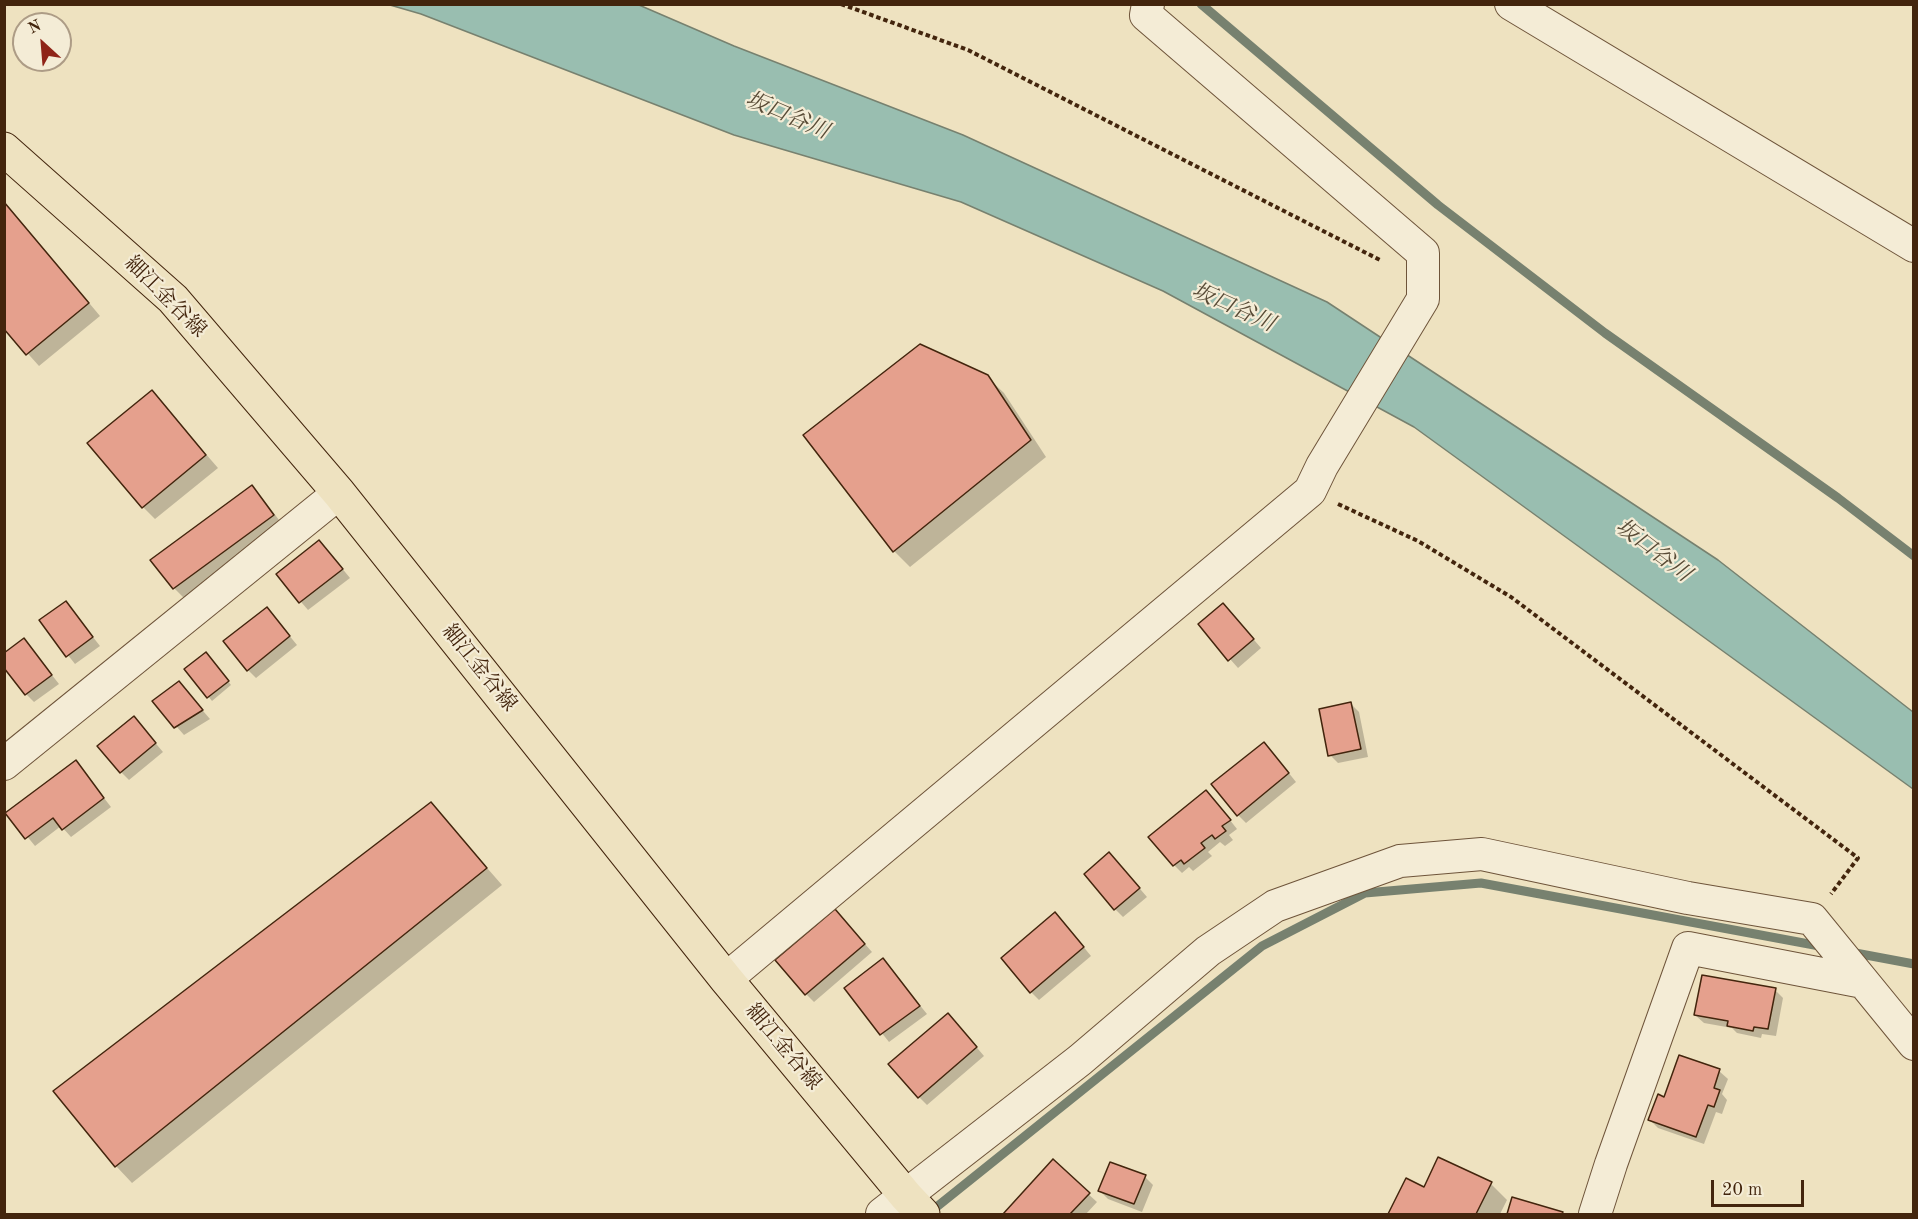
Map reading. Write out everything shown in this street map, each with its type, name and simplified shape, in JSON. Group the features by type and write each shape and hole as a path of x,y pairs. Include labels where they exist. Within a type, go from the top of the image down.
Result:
{"main road":[{"name":"細江金谷線","path":"4,149 173,299 339,493 906,1207"}],"street":[{"path":"726,979 1316,479 1424,291 1423,253 1146,15 1148,4"},
{"path":"1511,4 1914,246"},
{"path":"4,764 339,493"},
{"path":"906,1207 1209,951 1275,906 1400,861 1482,854 1816,923 1914,1044"},
{"path":"1595,1215 1688,948 1859,976"}],"path":[{"path":"842,4 968,50 1424,291"},
{"path":"1316,479 1511,597 1858,858 1816,923"}],"water":[{"name":"坂口谷川","path":"390,5 639,5 734,46 963,135 1327,302 1718,560 1913,712 1913,789 1414,427 1163,291 961,202 734,135 421,14"}],"building":[{"path":"4,202 89,303 26,355 4,329"},
{"path":"920,344 988,375 1031,440 893,552 803,435"},
{"path":"152,390 206,455 142,508 87,443"},
{"path":"252,485 274,515 173,589 150,560"},
{"path":"319,540 343,569 299,603 276,574"},
{"path":"66,601 93,637 66,657 39,620"},
{"path":"1223,603 1254,639 1228,661 1198,624"},
{"path":"267,607 290,636 247,671 223,641"},
{"path":"24,638 52,675 25,695 4,668 4,653"},
{"path":"206,652 229,681 207,698 184,669"},
{"path":"179,681 203,710 174,728 152,701"},
{"path":"1351,702 1361,749 1328,756 1319,709"},
{"path":"134,716 156,743 120,773 97,746"},
{"path":"1264,742 1289,773 1237,816 1211,784"},
{"path":"76,760 104,798 62,830 53,818 25,839 5,813"},
{"path":"1206,790 1231,820 1222,826 1226,831 1215,839 1212,835 1201,843 1205,848 1184,864 1181,860 1173,866 1148,837"},
{"path":"431,802 487,868 115,1167 53,1091"},
{"path":"1109,852 1140,888 1114,910 1084,874"},
{"path":"835,909 865,944 805,995 775,960"},
{"path":"1055,912 1084,947 1030,993 1001,958"},
{"path":"883,958 920,1006 880,1035 844,988"},
{"path":"1702,975 1776,988 1768,1029 1754,1027 1753,1031 1727,1026 1728,1021 1694,1015"},
{"path":"948,1013 977,1047 918,1098 888,1064"},
{"path":"1679,1055 1720,1069 1714,1088 1720,1090 1714,1107 1708,1105 1696,1137 1648,1120 1658,1094 1664,1097"},
{"path":"1438,1157 1492,1182 1476,1214 1388,1214 1406,1178 1424,1187"},
{"path":"1053,1159 1090,1193 1070,1214 1003,1214"},
{"path":"1110,1162 1146,1175 1134,1204 1098,1191"},
{"path":"1512,1197 1563,1212 1562,1214 1507,1214"}],"waterway":[{"path":"1201,4 1438,205 1605,333 1838,498 1914,556"},
{"path":"929,1213 1262,946 1365,893 1481,883 1825,947"},
{"path":"1850,952 1914,964"}]}
